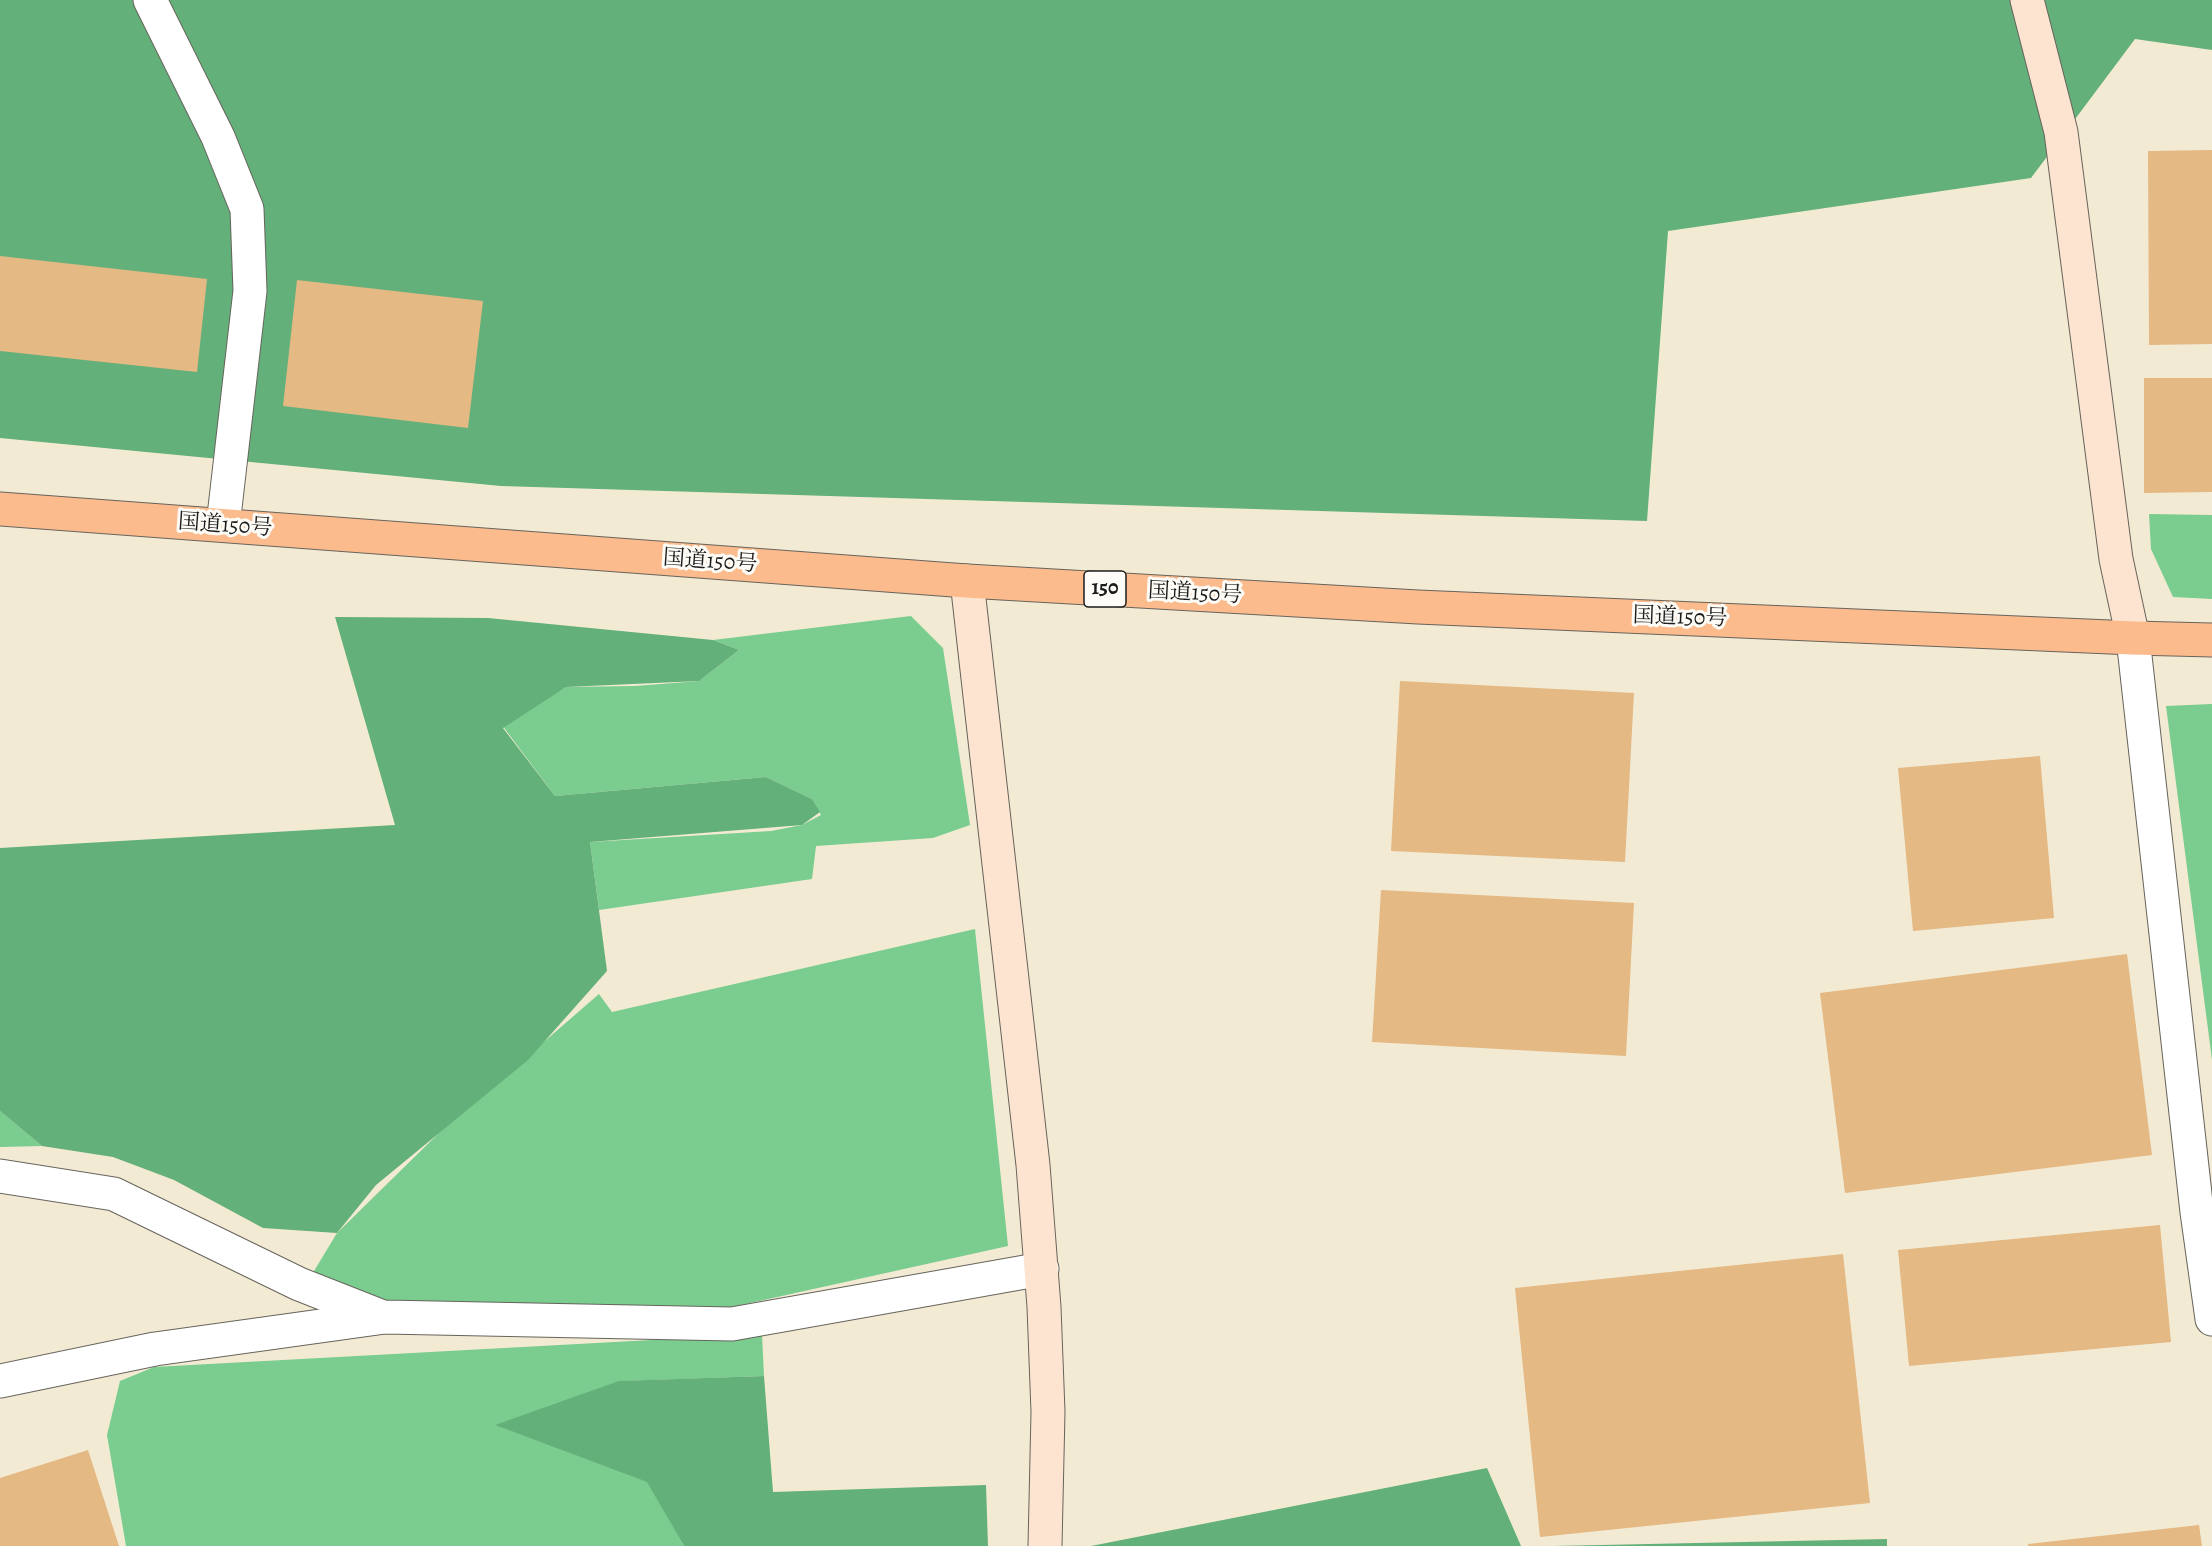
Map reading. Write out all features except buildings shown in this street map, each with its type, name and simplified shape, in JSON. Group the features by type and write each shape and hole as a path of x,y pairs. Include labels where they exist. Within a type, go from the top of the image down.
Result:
{"highway":[{"name":"国道150号","path":"0,509 967,581 1418,607 2212,640"}],"street":[{"path":"150,0 218,137 247,209 250,291 223,525"},
{"path":"2027,0 2061,132 2116,559 2133,638 2205,1212 2212,1320"},
{"path":"967,581 1034,1165 1042,1269 1048,1421 1045,1546"},
{"path":"0,1176 114,1194 299,1284 385,1317"},
{"path":"0,1381 155,1349 385,1317 732,1324 1042,1269"}],"green space":[{"path":"0,0 2212,0 2212,50 2135,39 2031,178 1668,231 1647,521 501,486 0,438"},
{"path":"2149,514 2212,515 2212,599 2173,597 2151,549"},
{"path":"911,616 943,648 970,825 933,838 816,846 812,879 599,910 590,842 771,831 802,825 821,815 812,799 766,777 555,796 502,725 566,687 635,686 699,681 739,650 713,640"},
{"path":"335,617 488,618 713,640 739,650 699,681 566,687 503,728 555,796 766,777 812,799 820,812 802,825 590,842 607,971 528,1060 376,1185 337,1233 263,1228 174,1180 113,1157 42,1146 0,1111 0,848 395,825"},
{"path":"2212,704 2212,1060 2166,706"},
{"path":"975,929 1008,1246 705,1313 430,1311 308,1281 337,1233 440,1132 599,994 612,1012"},
{"path":"0,1111 42,1146 0,1147"},
{"path":"762,1334 764,1376 625,1381 496,1425 648,1482 684,1546 126,1546 107,1435 120,1381 154,1367"},
{"path":"764,1376 773,1492 986,1485 988,1546 684,1546 647,1482 495,1425 619,1381"},
{"path":"1487,1468 1521,1546 1091,1546"},
{"path":"1887,1539 1887,1546 1553,1546"}]}
